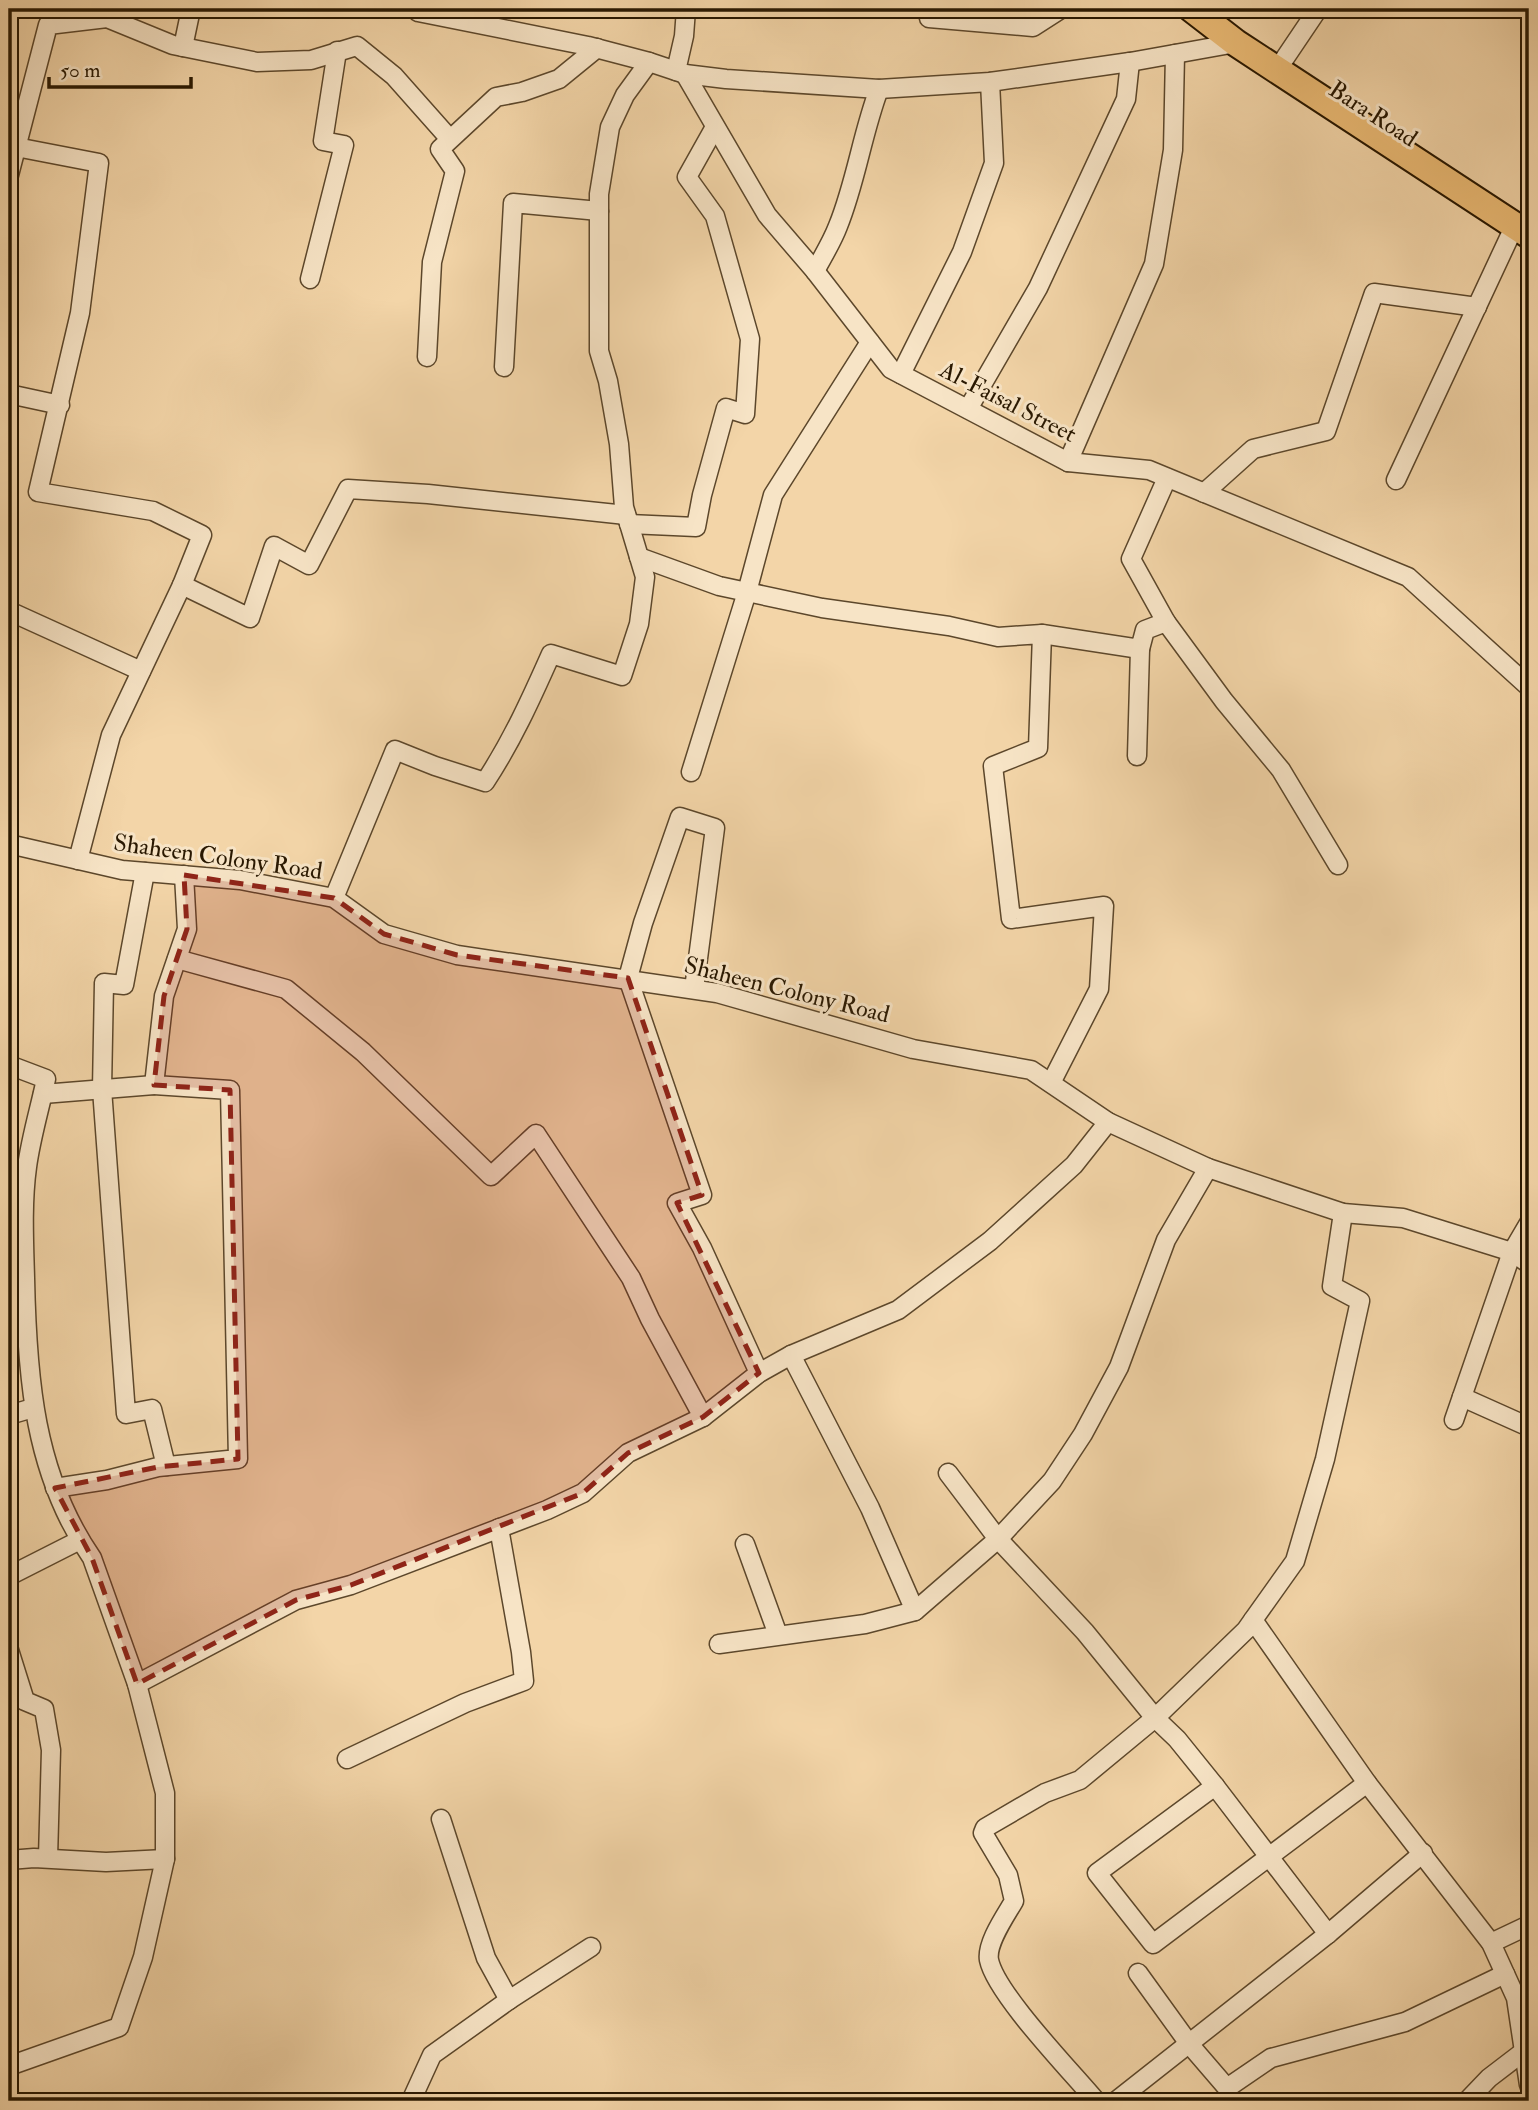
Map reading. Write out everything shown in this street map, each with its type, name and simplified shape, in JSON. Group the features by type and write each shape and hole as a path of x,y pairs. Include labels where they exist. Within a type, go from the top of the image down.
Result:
{"main road":[{"path":"1192,9 1246,41 1524,225"},
{"name":"Bara Road","path":"1220,9 1246,41 1285,58 1524,225"}],"street":[{"path":"183,47 191,9"},
{"path":"419,9 418,12 597,48 680,72 726,79 879,89 989,82 1130,62 1246,41"},
{"path":"680,72 686,9"},
{"path":"928,9 929,18 1033,27 1061,9"},
{"path":"1285,58 1318,9"},
{"path":"9,174 16,147 15,123 48,25 107,18 173,45 257,62 311,60 357,46 394,76 449,138"},
{"path":"427,358 432,262 455,171 440,149 496,97 522,92 559,79 597,48"},
{"path":"310,279 344,145 323,141 337,51"},
{"path":"1068,462 1154,264 1173,150 1175,54"},
{"path":"334,898 395,750 485,782 522,719 551,654 622,676 639,624 645,577 628,519 619,444 608,381 599,351 599,194 610,127 625,96 649,62"},
{"path":"968,409 1038,288 1126,99 1130,62"},
{"name":"Al-Faisal Street","path":"680,72 767,215 815,271 891,369 1068,462 1149,471 1408,577 1529,687"},
{"path":"901,374 962,252 994,163 989,82"},
{"path":"815,271 838,226 867,121 879,89"},
{"path":"182,584 250,618 274,547 309,565 348,489 428,494 696,527 726,408 745,414 750,339 715,216 687,177 715,127"},
{"path":"16,147 99,163 80,313 38,492 153,512 202,535 111,735 78,860"},
{"path":"504,367 513,203 599,211"},
{"path":"1396,480 1477,306 1524,225"},
{"path":"1204,493 1253,449 1326,431 1374,293 1477,306"},
{"path":"691,772 774,495 870,342"},
{"path":"9,394 60,405"},
{"path":"1167,478 1130,559 1166,622 1224,701 1281,770 1338,866"},
{"path":"639,557 719,586 822,608 949,626 998,637 1042,635 1140,649"},
{"path":"9,611 141,671"},
{"path":"1137,756 1140,649 1145,630 1166,622"},
{"path":"1042,635 1038,748 993,766 1011,919 1104,906 1099,989 1051,1083"},
{"path":"694,989 715,828 680,817 643,923 628,978 702,1195 677,1203 702,1248 759,1373"},
{"name":"Shaheen Colony Road","path":"9,844 122,870 240,880 334,898 384,934 457,955 717,993 914,1049 1031,1070 1108,1122 1208,1168 1288,1197 1343,1213 1403,1218 1512,1252 1529,1264"},
{"path":"145,872 124,985 104,983 102,1089 126,1414 152,1409 166,1466"},
{"path":"154,1085 164,996 187,929 184,875"},
{"path":"177,959 286,989 363,1052 491,1176 536,1134 631,1278 703,1417"},
{"path":"9,1065 46,1079 27,1166 24,1235 29,1377 33,1408 48,1472 80,1540 92,1558 137,1684 165,1793 164,1859 143,1957 120,2027 9,2066"},
{"path":"43,1094 154,1085 230,1090 238,1459 166,1466 107,1480 55,1488"},
{"path":"137,1684 296,1600 351,1584 583,1493 628,1453 703,1417 759,1373 791,1354 898,1310 990,1241 1074,1165 1108,1122"},
{"path":"719,1644 865,1624 915,1611 998,1539 1052,1481 1083,1434 1119,1367 1166,1240 1208,1168"},
{"path":"1096,2101 1001,1988 988,1958 993,1937 1014,1901 1008,1875 983,1833 985,1828 1045,1793 1080,1780 1155,1717 1246,1630 1294,1561 1328,1446 1360,1301 1332,1286 1343,1213"},
{"path":"1454,1420 1512,1252 1529,1223"},
{"path":"791,1354 870,1507 915,1611"},
{"path":"1462,1397 1529,1427"},
{"path":"9,1415 33,1408"},
{"path":"948,1473 998,1539 1085,1632 1155,1717 1177,1739 1328,1934"},
{"path":"347,1759 465,1703 524,1681 499,1528"},
{"path":"9,1576 80,1540"},
{"path":"745,1544 778,1635"},
{"path":"1253,1620 1367,1783 1491,1943 1516,1998 1529,2085"},
{"path":"9,1650 26,1701 44,1709 51,1750 48,1858"},
{"path":"1215,1786 1097,1873 1153,1944 1367,1783"},
{"path":"441,1819 486,1958 509,2000"},
{"path":"1116,2101 1328,1934 1423,1853"},
{"path":"9,1860 48,1858 106,1862 164,1859"},
{"path":"1491,1943 1529,1926"},
{"path":"411,2101 432,2056 509,2000 591,1947"},
{"path":"1138,1973 1189,2045 1227,2088 1271,2058 1405,2022 1505,1974"},
{"path":"1467,2101 1489,2078 1523,2052"}],"highlighted area":[{"path":"184,875 334,898 384,934 457,955 628,978 702,1195 677,1203 759,1373 703,1417 628,1453 583,1493 351,1585 296,1600 137,1684 92,1558 55,1488 158,1467 238,1459 230,1090 154,1085 164,996 187,929"}]}
